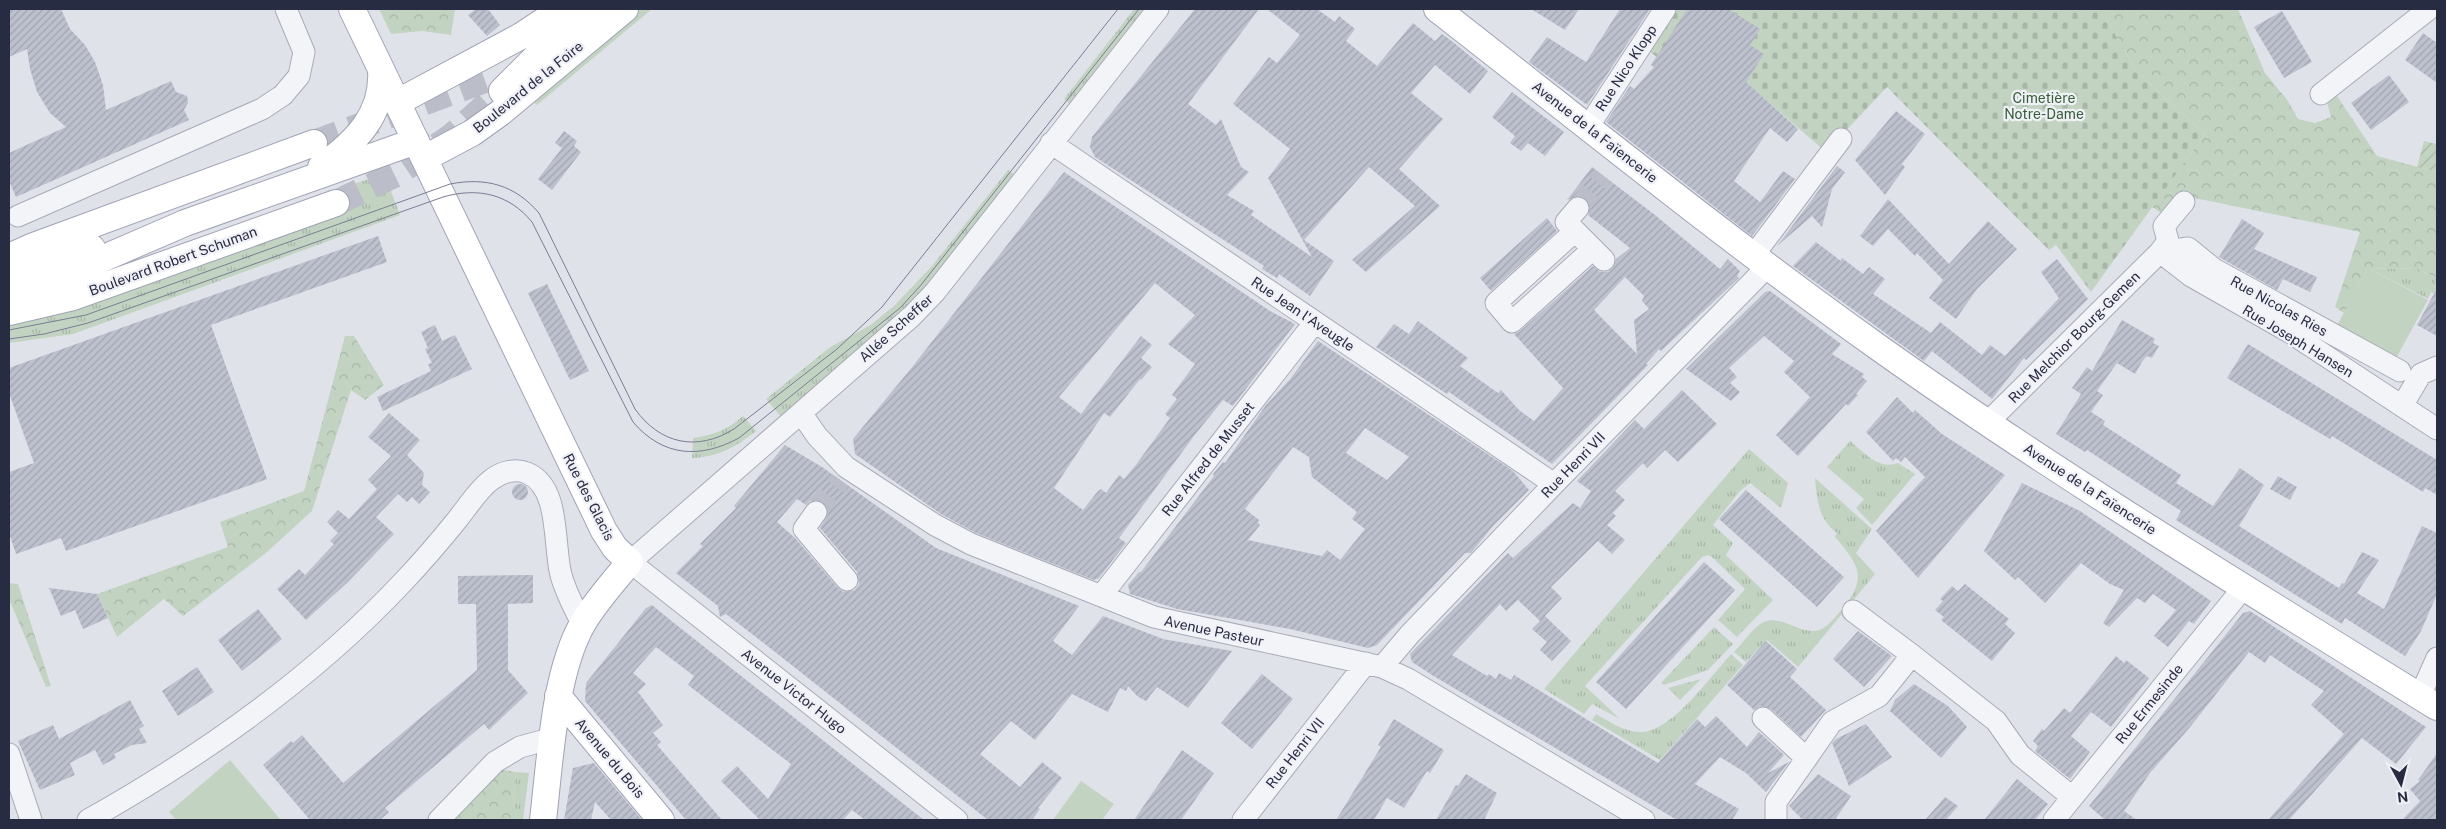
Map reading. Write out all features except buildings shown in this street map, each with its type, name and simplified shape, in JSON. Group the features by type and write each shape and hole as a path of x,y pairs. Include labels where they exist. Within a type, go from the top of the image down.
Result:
{"main road":[{"name":"Rue des Glacis","path":"352,9 604,531 615,548 630,562"},
{"path":"398,102 521,36 562,9"},
{"name":"Boulevard de la Foire","path":"498,84 537,56 594,9"},
{"name":"Boulevard de la Foire","path":"421,149 472,133 500,113 625,9"},
{"name":"Avenue de la Faïencerie","path":"1437,9 1760,261 1874,344 1988,422 2244,587 2428,701"},
{"path":"300,182 350,144 369,122 380,100 381,70"},
{"path":"9,257 30,246 314,143"},
{"name":"Boulevard Robert Schuman","path":"9,294 60,277 185,223 300,182 421,149"},
{"name":"Boulevard Robert Schuman","path":"9,312 73,297 336,203"},
{"name":"Boulevard Robert Schuman","path":"9,273 54,258 185,223"},
{"path":"543,820 558,696 568,659 582,623 630,562"},
{"name":"Avenue du Bois","path":"558,696 661,820"}],"street":[{"path":"18,216 262,108 283,95 299,76 304,52 286,9"},
{"name":"Allée Scheffer","path":"630,562 912,316 936,292 1158,9"},
{"name":"Rue Nico Klopp","path":"1588,127 1665,9"},
{"path":"2321,94 2429,9"},
{"path":"1760,261 1841,139"},
{"name":"Rue Jean l'Aveugle","path":"1052,143 1554,484"},
{"path":"2160,252 2168,241 2164,226 2184,202"},
{"path":"1575,231 1496,303 1512,322 1598,255 1575,231 1566,222 1578,208"},
{"name":"Rue Nicolas Ries","path":"2160,252 2188,248 2214,269 2400,371"},
{"name":"Rue Joseph Hansen","path":"2160,252 2191,276 2291,333 2437,429"},
{"name":"Rue Melchior Bourg-Gemen","path":"1988,422 2160,252"},
{"name":"Rue Henri VII","path":"1242,820 1374,665 1410,634 1554,484 1760,261"},
{"name":"Rue Alfred de Musset","path":"1101,596 1315,322"},
{"path":"2402,406 2421,374 2437,367"},
{"name":"Avenue Pasteur","path":"801,413 843,474 970,544 1101,596 1178,624 1374,665 1408,679 1644,820"},
{"path":"88,820 225,734 307,672 402,584 438,544 483,487 502,474 513,470 525,472 542,484 552,506 560,573 565,589 582,623"},
{"path":"816,512 804,529 847,580"},
{"name":"Avenue Victor Hugo","path":"630,562 958,820"},
{"name":"Rue Ermesinde","path":"2054,820 2244,587"},
{"path":"1853,611 1996,722 2020,755 2072,797"},
{"path":"1776,820 1776,802 1832,722 1879,696 1912,655"},
{"path":"2428,701 2437,658"},
{"path":"1763,718 1806,758"},
{"path":"439,820 495,762 520,748 553,738"},
{"path":"9,754 32,820"}],"green space":[{"path":"379,9 455,9 451,35 422,31 391,34"},
{"path":"637,9 652,9 537,105 530,99"},
{"path":"1134,9 1146,9 1071,105 1064,99"},
{"name":"Cimetière Notre-Dame","path":"1675,9 2105,9 2108,22 2136,71 2205,134 2091,292 2056,245 2049,250 1887,87 1826,152 1746,83 1726,111 1649,51"},
{"path":"2104,9 2238,9 2265,73 2288,101 2298,119 2315,123 2331,117 2327,102 2337,96 2377,156 2437,172 2437,278 2418,269 2368,268 2344,313 2335,307 2360,232 2185,196 2166,216 2152,207 2205,134 2136,71 2108,22"},
{"path":"2424,141 2437,144 2437,172 2417,167"},
{"path":"1008,170 1015,175 920,295 782,418 766,399 829,348 872,324 895,305 932,266"},
{"path":"385,176 400,215 73,334 9,343 9,321 329,192 372,178"},
{"path":"2368,268 2418,269 2437,278 2437,296 2431,292 2428,299"},
{"path":"2368,268 2428,300 2394,362 2334,331"},
{"path":"345,336 354,336 384,385 365,400 351,390 312,511 267,552 183,616 164,599 117,637 97,594 228,547 220,522 304,491"},
{"path":"743,416 756,431 726,450 710,456 692,458 693,438 720,431 732,425"},
{"path":"1850,441 1872,459 1884,464 1898,463 1915,474 1872,525 1856,508 1864,499 1827,467"},
{"path":"1749,449 1788,483 1781,508 1750,483 1740,491 1713,525 1733,543 1726,555 1773,600 1737,637 1718,620 1745,589 1713,558 1708,555 1702,557 1585,686 1620,719 1592,704 1584,714 1544,689"},
{"path":"1815,478 1872,529 1856,553 1875,574 1798,667 1767,640 1746,662 1734,652 1760,624 1776,620 1806,630 1820,630 1829,624 1847,603 1857,584 1858,575 1856,567 1835,537 1837,533 1822,515"},
{"path":"9,583 18,584 51,686 46,687 9,599"},
{"path":"1714,627 1733,644 1708,670 1664,685 1661,683"},
{"path":"1731,654 1743,665 1660,760 1592,720 1596,714 1630,731 1642,732 1654,729 1678,713"},
{"path":"1701,679 1680,700 1668,688"},
{"path":"230,760 281,820 176,820 169,812"},
{"path":"497,769 516,772 513,803 518,820 449,820"},
{"path":"516,772 529,773 523,820 518,820 513,803"},
{"path":"1081,781 1114,804 1102,820 1053,820"}],"tunnel":[{"path":"314,143 493,77"},
{"path":"336,203 396,174 452,136 502,91"},
{"path":"1578,208 1603,176"},
{"path":"816,512 840,480"}],"tram line":[{"path":"9,330 86,315 450,184 463,182 488,183 510,190 530,203 539,213 635,409 645,421 668,437 680,441 693,442 720,436 734,429 837,349 882,307 1118,9"},
{"path":"9,339 44,334 88,323 443,197 456,194 480,193 503,199 523,212 532,222 633,422 645,434 669,448 696,451 724,445 739,438 900,308 921,285 1139,9"}]}
